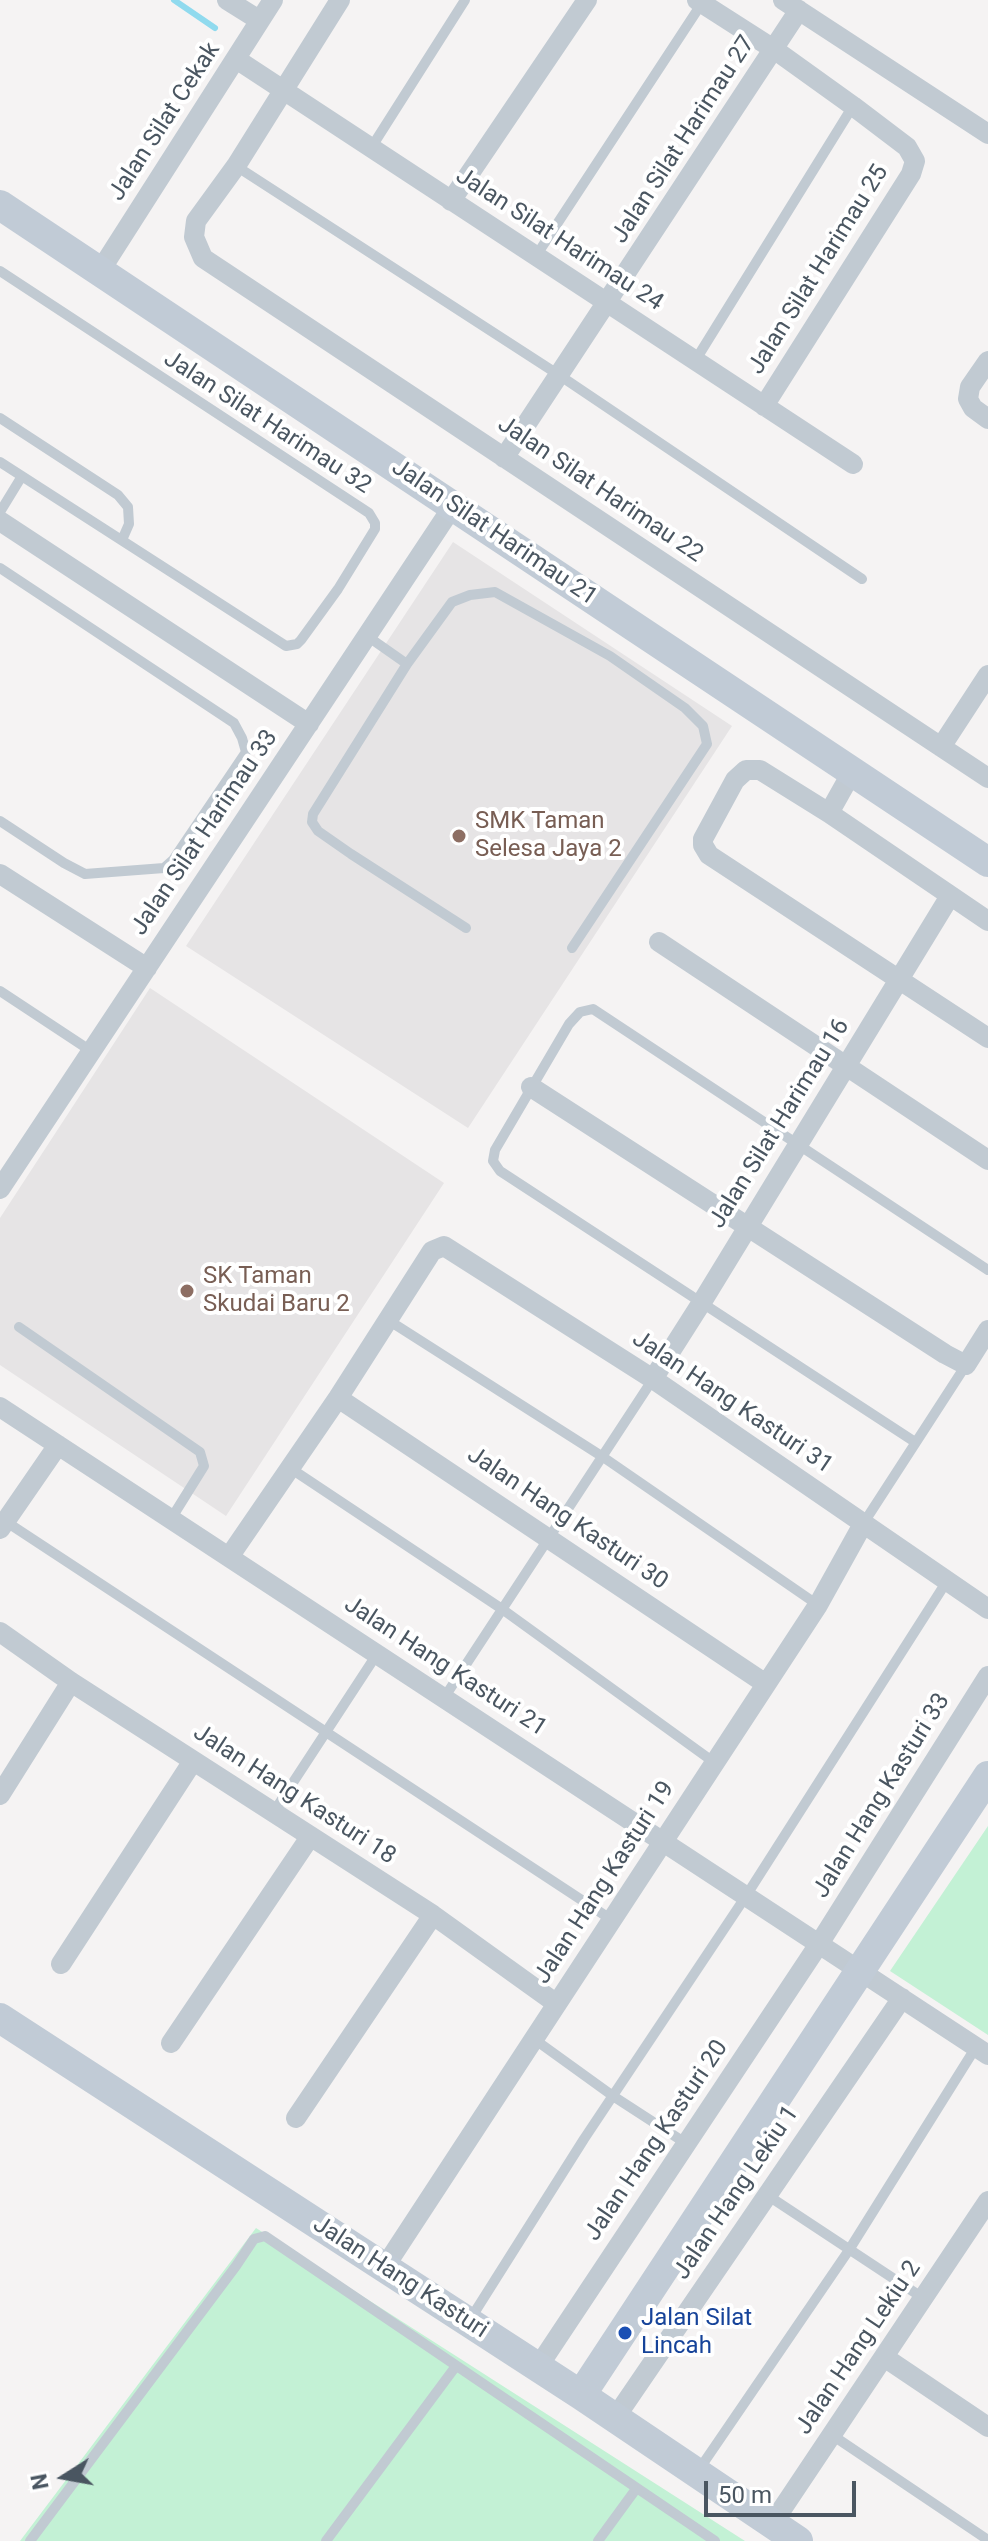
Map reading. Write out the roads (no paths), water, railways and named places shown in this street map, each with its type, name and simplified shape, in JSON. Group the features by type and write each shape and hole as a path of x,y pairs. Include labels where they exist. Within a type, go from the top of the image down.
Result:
{"street":[{"path":"227,0 259,20"},
{"name":"Jalan Silat Cekak","path":"100,271 273,0"},
{"path":"236,166 340,0"},
{"path":"451,201 587,0"},
{"path":"700,2 775,50 853,106"},
{"path":"791,5 986,128"},
{"name":"Jalan Silat Harimau 27","path":"504,458 775,50 791,5"},
{"name":"Jalan Silat Harimau 24","path":"236,59 853,464"},
{"name":"Jalan Silat Harimau 25","path":"764,406 911,174 915,161 907,147 853,106"},
{"name":"Jalan Silat Harimau 22","path":"236,166 196,221 194,237 203,258 988,778"},
{"name":"Jalan Silat Harimau 21","path":"0,205 988,862"},
{"path":"988,361 970,387 968,399 973,408 988,419"},
{"name":"Jalan Silat Harimau 33","path":"0,1189 453,506"},
{"path":"0,521 309,724"},
{"path":"941,747 988,675"},
{"path":"988,921 760,770 746,770 735,780 705,833 705,850 988,1038"},
{"path":"829,813 852,772"},
{"path":"0,874 147,968"},
{"name":"Jalan Silat Harimau 16","path":"653,1379 950,896"},
{"path":"659,942 988,1160"},
{"path":"531,1087 945,1354 966,1365 988,1330"},
{"name":"Jalan Hang Kasturi 31","path":"388,1320 432,1251 444,1246 653,1379 988,1609"},
{"path":"229,1557 388,1320"},
{"name":"Jalan Hang Kasturi 30","path":"338,1398 766,1684"},
{"name":"Jalan Hang Kasturi 21","path":"0,1407 982,2051"},
{"path":"2,1525 58,1445"},
{"name":"Jalan Hang Kasturi 19","path":"384,2268 818,1605 863,1524"},
{"name":"Jalan Hang Kasturi 18","path":"0,1632 71,1682 433,1915 557,2004"},
{"name":"Jalan Hang Kasturi 33","path":"819,1944 988,1676"},
{"path":"0,1795 71,1682"},
{"path":"61,1964 193,1761"},
{"path":"581,2395 988,1776"},
{"path":"171,2043 310,1837"},
{"path":"296,2118 433,1915"},
{"name":"Jalan Hang Kasturi 20","path":"538,2367 819,1944"},
{"name":"Jalan Hang Lekiu 1","path":"615,2418 902,1998"},
{"name":"Jalan Hang Kasturi","path":"0,2018 581,2395 798,2541"},
{"name":"Jalan Hang Lekiu 2","path":"772,2524 988,2201"},
{"path":"884,2357 988,2427"}],"lane":[{"path":"371,148 465,0"},
{"path":"536,256 700,2"},
{"path":"695,361 853,106"},
{"path":"236,166 559,375 862,579"},
{"name":"Jalan Silat Harimau 32","path":"0,271 369,513 375,523 373,534 338,589 301,640 291,646 280,644 0,462"},
{"path":"0,418 118,495 128,507 129,524 122,540"},
{"path":"0,512 22,476"},
{"path":"0,568 234,723 246,752 173,860 164,868 85,874 0,821"},
{"path":"466,928 351,854 318,831 312,822 313,814 407,664 452,602 470,595 495,592 610,656 685,708 703,726 707,744 572,948"},
{"path":"367,636 407,664"},
{"path":"0,991 91,1051"},
{"path":"915,1442 496,1166 493,1161 495,1150 569,1024 580,1012 593,1009 988,1270"},
{"path":"388,1320 603,1457 818,1605"},
{"path":"19,1327 200,1452 204,1466 171,1519"},
{"path":"863,1524 966,1365"},
{"path":"444,1698 653,1379"},
{"path":"290,1468 502,1609 715,1763"},
{"path":"2,1525 612,1920"},
{"path":"468,2322 947,1581"},
{"path":"273,1813 377,1654"},
{"path":"534,2039 687,2144"},
{"path":"697,2473 982,2051"},
{"path":"767,2195 923,2298"},
{"path":"30,2541 254,2239 265,2236 715,2541"},
{"path":"326,2541 456,2366"},
{"path":"832,2435 988,2540"},
{"path":"598,2541 636,2489"}],"waterway":[{"path":"174,0 215,28"}],"place":[{"name":"SMK Taman Selesa Jaya 2","path":"459,836"},
{"name":"SK Taman Skudai Baru 2","path":"187,1291"},
{"name":"Jalan Silat Lincah","path":"625,2333"}]}
